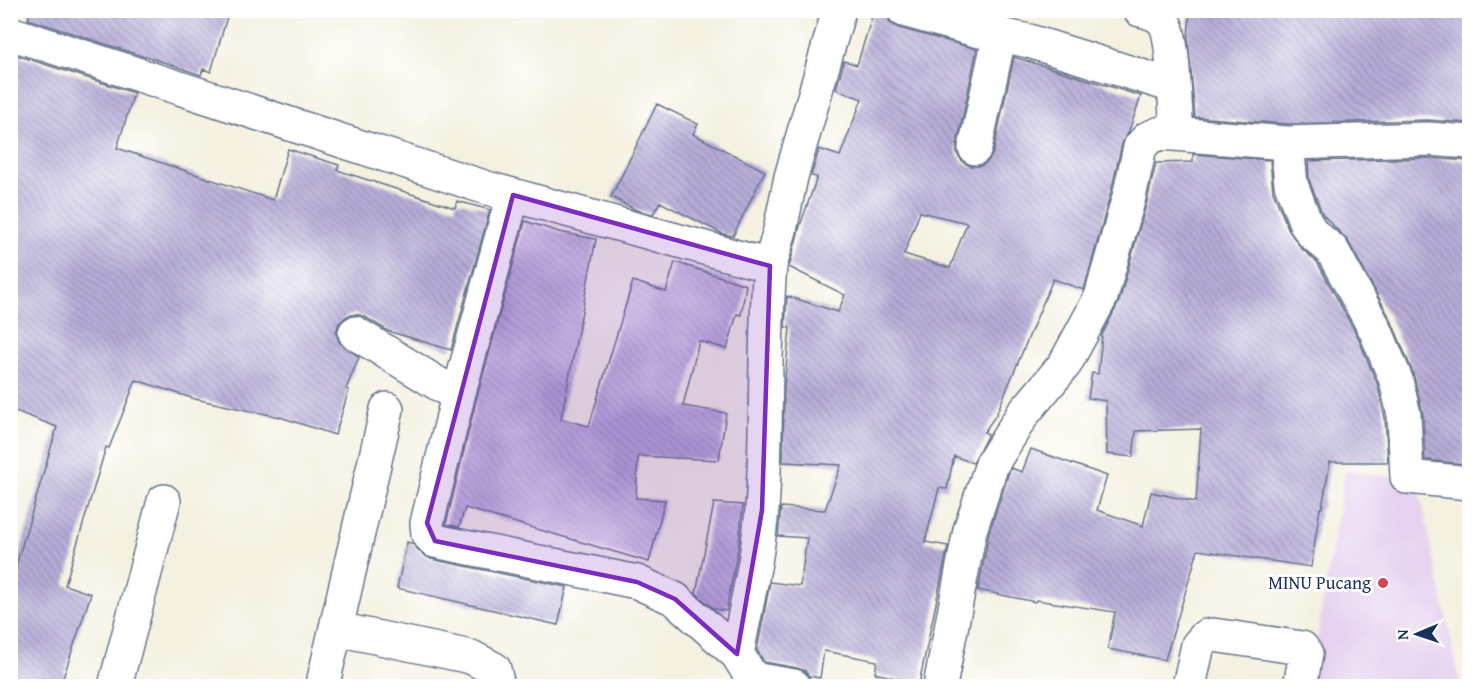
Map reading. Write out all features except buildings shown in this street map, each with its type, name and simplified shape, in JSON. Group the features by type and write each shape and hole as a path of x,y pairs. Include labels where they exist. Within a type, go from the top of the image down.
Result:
{"street":[{"path":"747,673 748,597 762,510 765,319 770,266 780,230 790,177 839,10"},
{"path":"904,10 976,30 1000,34 1173,86"},
{"path":"1140,10 1153,13 1164,22 1170,38 1177,134"},
{"path":"10,33 513,195 770,266"},
{"path":"975,148 1000,34"},
{"path":"940,687 970,530 992,464 1023,414 1065,364 1101,297 1129,197 1140,147 1148,138 1161,133 1287,142 1428,139 1470,142"},
{"path":"1287,142 1291,184 1306,224 1313,234 1332,250 1375,329 1396,380 1404,415 1408,487 1470,483"},
{"path":"513,195 458,396 427,523 428,534 435,542 637,582 675,599 747,673 794,687"},
{"path":"355,333 458,396"},
{"path":"324,679 387,409"},
{"path":"115,687 164,501"},
{"path":"337,629 471,657 494,669 498,687"},
{"path":"1189,687 1198,645 1206,636 1213,635 1302,648 1306,654 1300,687"}],"highlighted area":[{"path":"513,195 770,266 762,510 737,654 675,599 637,582 435,541 427,523"}],"shaded area":[{"name":"MINU Pucang","path":"1345,471 1417,480 1461,686 1309,686"}],"place":[{"name":"MINU Pucang","path":"1383,583"}]}
